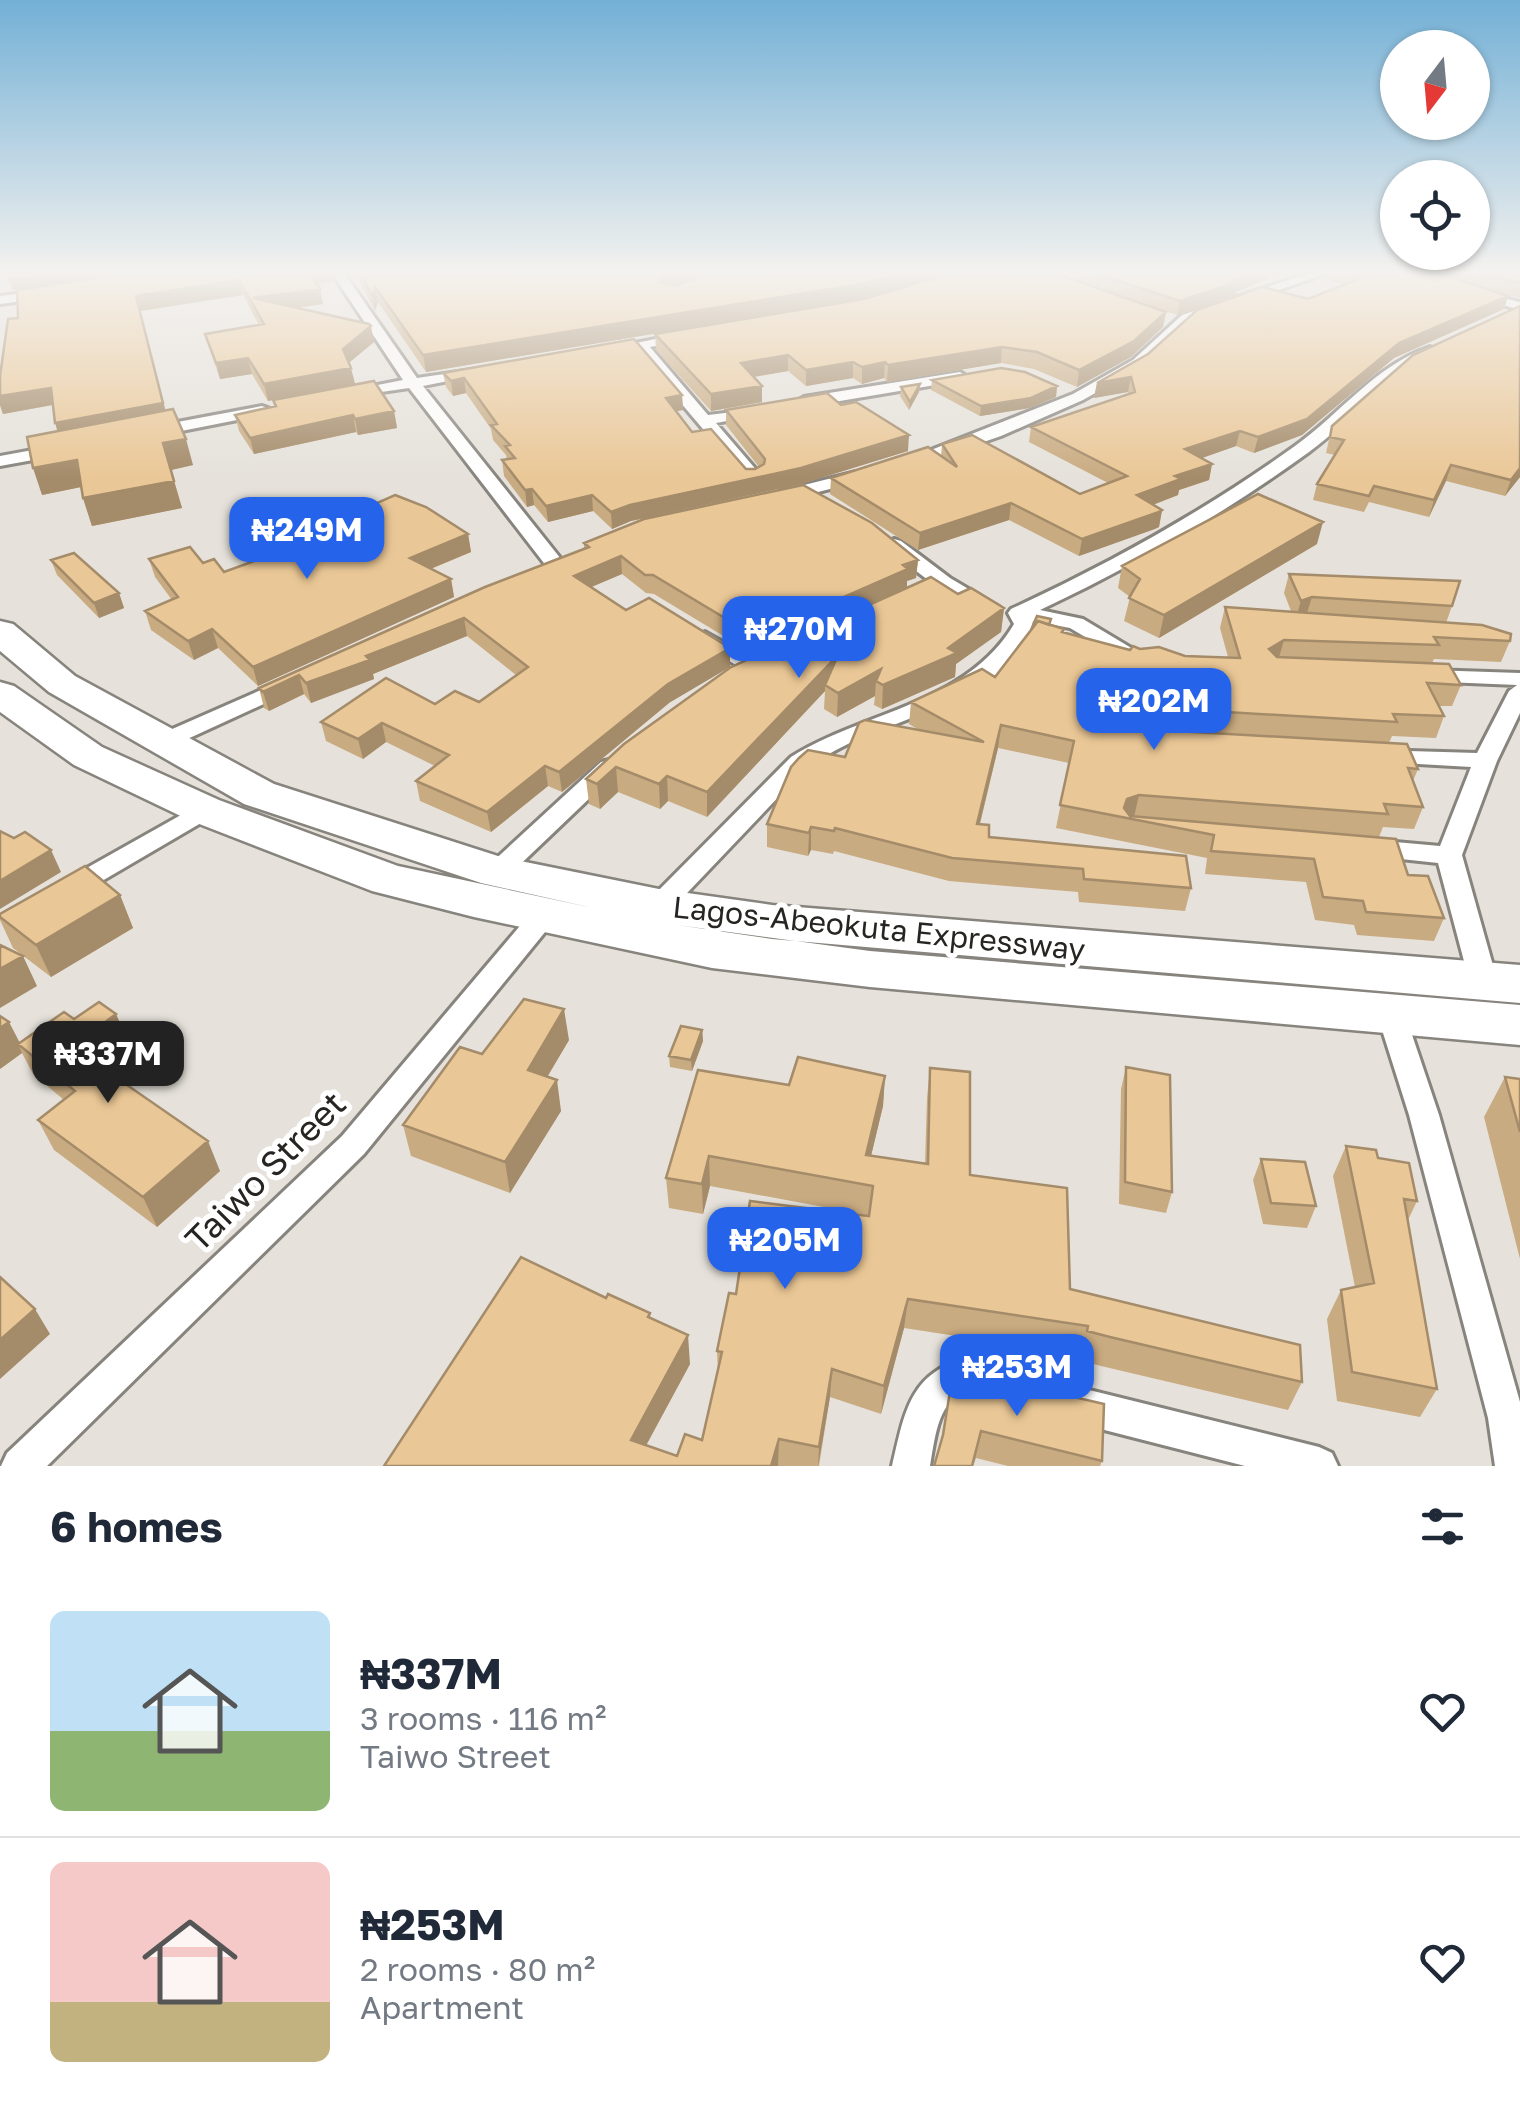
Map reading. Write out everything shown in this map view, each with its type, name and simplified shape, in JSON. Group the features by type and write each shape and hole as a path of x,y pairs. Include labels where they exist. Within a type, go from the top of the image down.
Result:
{"highway":[{"name":"Lagos-Abeokuta Expressway","path":"0,632 62,684 259,794 497,872 659,906 858,931 1501,982"},
{"name":"Lagos-Abeokuta Expressway","path":"0,694 88,756 204,810 388,880 712,950 850,967 1520,1025"}],"street":[{"path":"384,341 553,564"},
{"path":"598,352 656,341"},
{"path":"772,498 806,492 996,433 1069,393 1138,363 1153,341"},
{"path":"1018,613 1186,526 1334,426 1382,377 1451,341"},
{"path":"640,344 754,478"},
{"path":"334,397 486,370"},
{"path":"780,407 982,374"},
{"path":"138,435 275,408"},
{"path":"706,420 762,410"},
{"path":"0,461 78,446"},
{"path":"806,492 835,508"},
{"path":"878,534 934,586 995,610 1076,624 1143,663"},
{"path":"659,906 799,762 855,733 968,686 1004,658 1018,641 1024,624 1018,613"},
{"path":"686,626 760,664 721,683"},
{"path":"1400,675 1520,679"},
{"path":"162,742 304,677"},
{"path":"1501,982 1449,855 1484,761 1520,691"},
{"path":"497,872 630,750"},
{"path":"1367,754 1484,761"},
{"path":"51,900 204,810"},
{"path":"1350,847 1449,855"},
{"name":"Taiwo Street","path":"20,1466 353,1145 545,914"},
{"path":"1390,1014 1424,1115 1506,1418 1514,1466"},
{"path":"911,1466 926,1403 940,1386 973,1377 1011,1387"},
{"path":"1049,1398 1320,1466"}],"building":[{"path":"5,341 147,341 163,403 55,423 51,388 0,396"},
{"path":"208,341 352,341 343,349 351,368 264,384 248,358 216,363"},
{"path":"413,341 507,341 423,355"},
{"path":"636,341 682,395 666,398 692,432 711,429 746,469 755,469 765,459 726,410 827,393 841,405 856,402 909,435 801,468 611,512 592,495 546,506 532,489 525,490 502,460 515,458 505,446 510,445 491,425 497,424 464,378 451,381 443,373"},
{"path":"662,341 1133,341 1079,370 1037,352 1002,347 888,365 885,362 862,367 853,362 806,370 788,355 741,363 762,386 711,394"},
{"path":"1162,341 1403,341 1307,419 1258,437 1240,431 1185,449 1212,464 1175,476 1181,479 1137,495 1162,510 1159,512 1082,539 1011,503 920,533 831,478 928,447 957,467 942,444 972,435 1080,494 1127,476 1031,427 1135,392 1131,377 1097,383 1148,354"},
{"path":"1443,341 1520,341 1520,468 1511,480 1451,465 1434,500 1374,486 1369,496 1317,484 1344,440 1330,437 1332,426 1413,355"},
{"path":"1001,368 1025,372 1057,386 1031,398 981,406 932,380"},
{"path":"374,381 394,411 355,419 353,415 250,438 235,415 276,406 273,400"},
{"path":"920,384 910,402 901,387"},
{"path":"173,409 186,439 163,443 174,481 83,498 77,460 33,468 27,437"},
{"path":"803,485 872,523 918,560 903,565 908,569 755,636 653,575 645,575 621,556 574,576 626,610 649,598 730,648 668,684 559,772 545,766 487,812 416,781 449,755 382,723 358,739 321,722 386,678 435,704 455,691 479,702 528,667 464,618 366,656 370,660 306,683 299,675 263,692 259,688 485,587 589,547 584,543 644,519"},
{"path":"1258,494 1323,522 1164,615 1129,598 1140,579 1122,566"},
{"path":"395,495 426,507 468,534 410,558 451,579 253,667 212,629 188,641 145,611 178,597 149,559 190,547 203,563 214,559 224,572 323,536 314,531"},
{"path":"74,553 119,593 94,603 51,560"},
{"path":"1289,574 1460,581 1452,606 1312,597 1301,601"},
{"path":"931,577 958,594 971,588 1004,608 948,648 957,653 883,685 876,681 881,669 838,693 825,685 838,655 707,792 667,776 659,784 616,767 597,784 586,779 624,744 731,667"},
{"path":"1225,607 1482,625 1511,634 1510,641 1434,637 1439,645 1284,640 1269,649 1277,657 1449,664 1461,685 1427,683 1444,716 1393,714 1397,722 1176,709 1162,719 1154,692 1108,684 1101,726 1165,730 1163,723 1176,731 1407,744 1418,769 1408,768 1423,807 1384,804 1388,814 1139,795 1127,799 1124,808 1130,816 1396,839 1408,875 1428,876 1444,918 1366,912 1363,901 1323,897 1314,859 1211,851 1214,835 1060,805 1074,741 1001,725 977,824 989,825 989,837 1186,856 1191,888 1084,879 1083,869 952,858 835,828 834,831 811,827 809,833 767,824 791,767 799,758 808,750 845,757 859,723 865,720 984,742 911,702 982,669 995,677 1038,621 1064,629 1062,632 1130,650 1133,646 1159,647 1185,656 1240,658"},
{"path":"1037,616 1051,619 1049,625 1038,621 1031,630"},
{"path":"0,831 14,838 25,832 51,850 0,881"},
{"path":"85,866 120,895 36,945 0,917 0,914"},
{"path":"0,945 23,956 0,969"},
{"path":"524,999 564,1009 528,1070 557,1080 505,1162 403,1125 460,1047 482,1054"},
{"path":"99,1002 116,1014 104,1023 120,1035 88,1058 208,1141 143,1197 38,1120 75,1091 18,1044 64,1012 74,1019"},
{"path":"681,1026 702,1030 691,1060 669,1056"},
{"path":"798,1057 885,1076 866,1155 928,1164 930,1068 970,1072 970,1175 1067,1188 1070,1289 1300,1345 1302,1382 1087,1331 1088,1326 908,1299 884,1386 832,1369 819,1447 779,1439 771,1466 384,1466 521,1257 606,1298 608,1294 650,1313 648,1317 688,1335 631,1440 677,1456 685,1434 702,1440 722,1352 717,1351 729,1293 736,1294 750,1201 869,1216 873,1186 709,1156 702,1184 666,1178 698,1070 789,1085"},
{"path":"1126,1067 1170,1075 1172,1192 1125,1182"},
{"path":"1505,1077 1520,1079 1520,1132"},
{"path":"1346,1146 1376,1150 1378,1158 1409,1163 1417,1201 1404,1199 1437,1389 1352,1372 1341,1290 1374,1283"},
{"path":"1261,1159 1305,1162 1316,1206 1271,1203"},
{"path":"0,1277 35,1309 0,1340"},
{"path":"971,1373 1104,1404 1102,1461 981,1431 972,1466 934,1466 951,1385 958,1376"}]}
